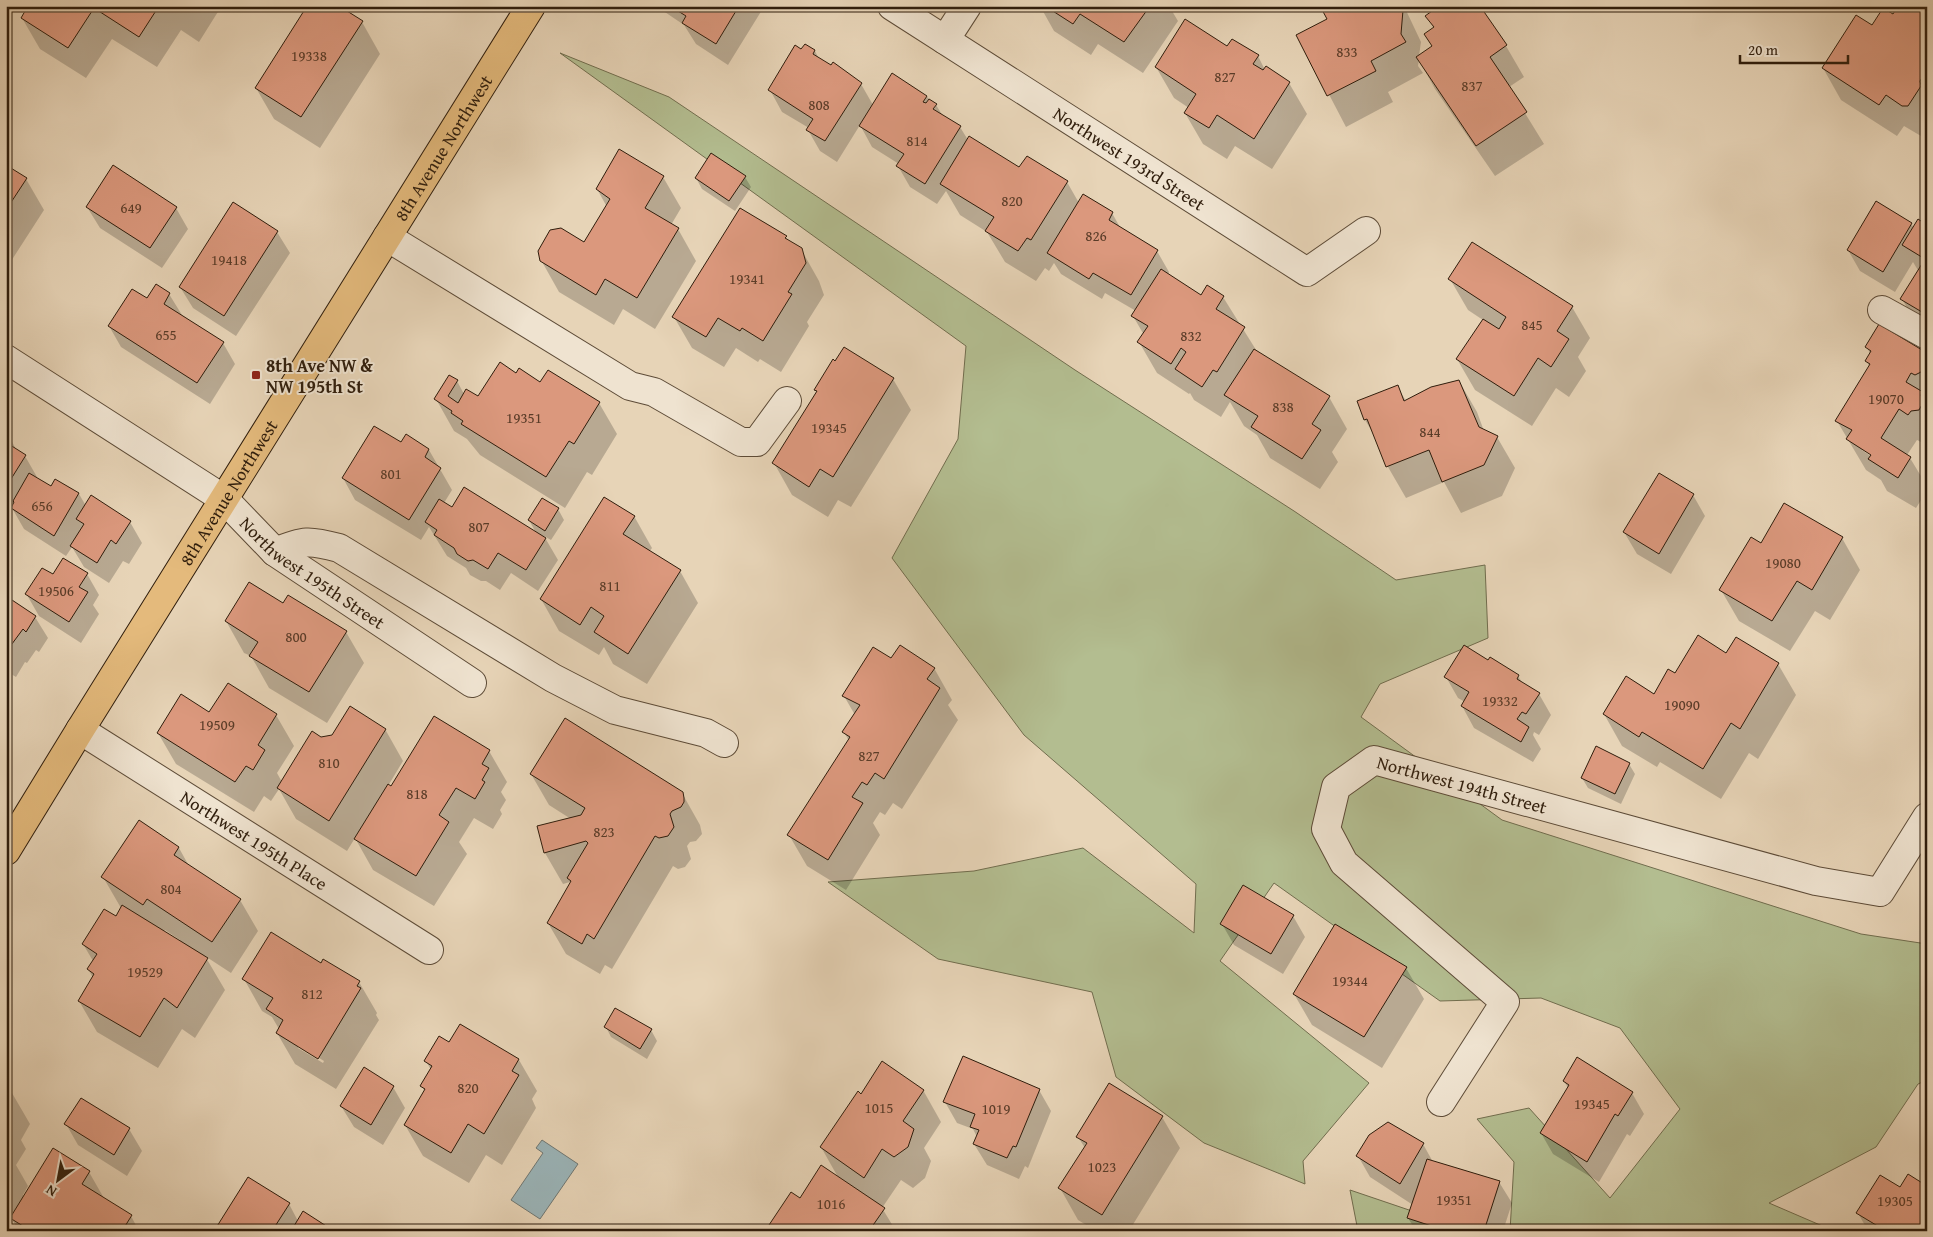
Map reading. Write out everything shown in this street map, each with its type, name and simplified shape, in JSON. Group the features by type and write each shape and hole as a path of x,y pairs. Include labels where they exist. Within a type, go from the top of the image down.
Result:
{"main road":[{"name":"8th Avenue Northwest","path":"6,851 531,6"}],"street":[{"name":"Northwest 193rd Street","path":"892,6 1307,272 1366,231"},
{"path":"945,40 967,6"},
{"path":"388,237 630,386 654,392 741,442 757,442 787,401"},
{"path":"1882,310 1927,335"},
{"name":"Northwest 195th Street","path":"6,359 224,499 275,552 472,683"},
{"path":"275,552 298,542 316,542 339,548 553,678 615,710 706,732 724,743"},
{"name":"Northwest 195th Place","path":"80,730 429,950"},
{"name":"Northwest 194th Street","path":"1441,1102 1505,1002 1344,863 1326,829 1336,787 1374,760 1816,881 1880,892 1927,817"}],"green space":[{"path":"560,53 669,97 1075,370 1294,511 1396,580 1485,565 1488,638 1380,684 1361,717 1502,820 1861,934 1927,944 1927,1080 1918,1084 1876,1147 1769,1203 1834,1231 1510,1231 1514,1162 1477,1119 1529,1108 1610,1198 1680,1109 1620,1028 1541,998 1440,1001 1274,883 1220,961 1369,1083 1303,1161 1305,1184 1204,1143 1116,1077 1092,992 938,959 828,882 974,871 1083,848 1194,933 1196,884 1024,735 892,558 958,439 966,346"},
{"path":"1350,1190 1471,1231 1358,1231"}],"water":[{"path":"542,1140 578,1164 540,1219 511,1200 543,1153 536,1148"}],"building":[{"path":"28,6 159,6 139,37 94,8 68,48 21,18"},
{"path":"307,6 339,6 363,21 301,117 255,88"},
{"path":"675,6 739,6 716,44 682,23 686,16 678,11 680,9"},
{"path":"1045,6 1150,6 1124,42 1080,14 1073,24"},
{"path":"1320,6 1402,6 1401,34 1406,42 1371,61 1376,71 1327,96 1296,35 1327,19"},
{"path":"1439,6 1459,6 1461,9 1464,6 1480,6 1507,45 1490,57 1527,112 1476,146 1416,57 1432,46 1424,34 1434,27 1425,16"},
{"path":"1898,6 1927,6 1927,70 1920,81 1921,86 1908,106 1902,106 1886,95 1879,105 1822,68 1856,15 1872,25 1883,8 1893,14"},
{"path":"1185,19 1227,46 1232,39 1259,55 1253,64 1263,70 1266,66 1290,82 1254,139 1217,115 1209,128 1184,113 1196,94 1155,67"},
{"path":"805,44 815,50 813,54 831,65 833,62 862,83 825,141 806,130 813,119 768,90 795,45 801,49"},
{"path":"892,73 927,96 923,102 926,103 929,99 937,104 933,109 961,126 925,184 896,166 904,154 859,126"},
{"path":"969,136 1019,167 1027,156 1068,181 1031,240 1027,238 1018,251 985,231 994,217 940,184"},
{"path":"619,149 664,176 645,208 679,228 637,298 605,279 596,295 540,261 538,251 550,230 561,228 584,242 610,199 596,189"},
{"path":"711,153 746,176 729,201 695,178"},
{"path":"6,165 27,178 6,210"},
{"path":"113,165 177,207 150,248 86,207"},
{"path":"1083,194 1113,212 1109,220 1158,250 1131,295 1093,273 1089,279 1047,253"},
{"path":"1876,201 1912,223 1883,272 1847,250"},
{"path":"233,202 278,231 224,316 179,287"},
{"path":"740,208 787,236 785,238 802,248 806,263 788,292 792,294 763,341 742,328 740,331 718,318 706,337 672,317"},
{"path":"1918,219 1927,225 1927,315 1900,299 1925,259 1902,245"},
{"path":"1472,242 1573,306 1557,331 1569,339 1551,367 1538,358 1514,396 1456,359 1483,319 1499,329 1506,317 1448,279"},
{"path":"1161,269 1201,295 1207,285 1224,296 1216,309 1245,327 1217,372 1213,370 1202,387 1175,369 1186,352 1181,348 1171,364 1137,342 1148,326 1131,316"},
{"path":"156,284 170,293 164,304 224,342 197,383 108,326 132,289 147,298"},
{"path":"1879,324 1927,353 1927,362 1921,372 1915,375 1911,373 1906,382 1923,392 1921,395 1924,401 1919,410 1911,411 1908,415 1899,409 1881,438 1911,457 1898,478 1868,459 1871,455 1846,439 1852,430 1835,421 1870,364 1865,361 1871,351 1865,347"},
{"path":"844,347 894,378 833,477 820,469 809,487 772,463 817,391 814,390 833,359 835,361"},
{"path":"1254,349 1330,396 1312,424 1321,430 1302,459 1251,427 1258,416 1224,395"},
{"path":"500,362 516,373 519,368 540,382 548,370 600,402 574,444 569,441 546,477 461,424 463,421 434,399 449,375 458,380 448,396 458,403 466,389 478,396"},
{"path":"1459,380 1479,427 1498,436 1484,465 1442,482 1429,450 1386,467 1367,419 1364,420 1357,401 1398,385 1404,401 1431,387"},
{"path":"374,426 401,442 406,434 429,449 425,457 441,468 409,520 342,478"},
{"path":"6,435 11,437 7,443 26,455 6,487"},
{"path":"29,473 51,486 55,479 79,493 54,536 11,508"},
{"path":"1659,473 1694,494 1659,554 1623,532"},
{"path":"464,487 546,538 526,570 498,553 488,569 473,560 468,561 457,554 454,548 434,535 437,530 425,522 439,499 452,507"},
{"path":"91,495 131,521 116,544 111,540 97,563 70,546 84,524 76,519"},
{"path":"604,497 635,516 623,534 681,570 628,654 594,632 604,616 591,607 580,625 540,599"},
{"path":"542,498 559,508 545,531 528,520"},
{"path":"1784,503 1843,537 1812,590 1797,581 1772,621 1719,590 1751,537 1761,543"},
{"path":"63,558 88,573 79,587 88,592 69,622 25,594 42,568 53,574"},
{"path":"249,582 283,603 288,595 347,631 309,692 249,656 258,642 225,621"},
{"path":"6,596 36,616 26,632 23,629 6,652"},
{"path":"1698,635 1726,653 1736,637 1779,663 1740,729 1731,723 1703,769 1642,732 1639,737 1603,714 1626,676 1654,694 1668,669 1675,673"},
{"path":"900,645 935,668 927,679 940,688 884,779 875,773 867,785 862,782 852,797 863,803 828,860 787,835 850,737 842,732 860,705 842,696 873,647 891,658"},
{"path":"1464,645 1488,660 1490,657 1519,675 1517,679 1540,693 1526,714 1522,712 1517,719 1529,727 1521,742 1461,706 1469,692 1444,677"},
{"path":"228,683 277,714 258,745 265,750 253,770 246,766 235,782 157,733 181,694 209,712"},
{"path":"350,706 386,729 329,821 277,788 312,731 321,737 332,735"},
{"path":"434,716 490,750 482,764 489,768 482,780 485,782 475,799 456,788 439,815 449,822 416,876 354,839 388,784 391,786"},
{"path":"565,718 683,792 684,798 681,807 670,814 674,827 668,836 659,838 655,836 594,939 587,934 582,944 547,923 571,881 567,878 588,843 586,841 544,853 537,826 581,815 585,808 530,774"},
{"path":"1596,746 1630,763 1615,794 1581,778"},
{"path":"139,820 179,847 174,855 241,899 212,942 147,899 143,905 101,877"},
{"path":"1243,885 1294,915 1271,954 1220,924"},
{"path":"122,905 208,958 177,1008 164,998 140,1037 78,1001 94,974 87,969 97,954 82,944 104,909 116,916"},
{"path":"1335,924 1407,967 1364,1037 1293,994"},
{"path":"271,932 321,963 323,959 360,981 357,986 361,988 318,1059 276,1033 283,1020 266,1009 273,998 242,979"},
{"path":"615,1008 652,1029 640,1049 604,1027"},
{"path":"460,1024 519,1059 512,1071 519,1075 484,1134 468,1124 451,1153 404,1125 425,1089 420,1086 432,1066 424,1061 439,1036 449,1042"},
{"path":"963,1056 1040,1089 1016,1147 1013,1146 1007,1158 973,1144 979,1130 970,1127 975,1114 943,1102"},
{"path":"1577,1057 1633,1092 1618,1116 1615,1114 1587,1162 1540,1133 1569,1085 1563,1081"},
{"path":"882,1061 924,1090 903,1121 914,1129 908,1147 894,1157 882,1149 864,1178 820,1147 858,1091 861,1094"},
{"path":"364,1067 394,1086 371,1125 340,1106"},
{"path":"1109,1083 1163,1116 1102,1215 1058,1188 1087,1143 1076,1137"},
{"path":"81,1098 130,1128 114,1155 64,1124"},
{"path":"1388,1122 1424,1143 1400,1184 1356,1156 1369,1135"},
{"path":"53,1148 90,1171 82,1184 132,1215 122,1231 31,1231 10,1218"},
{"path":"1427,1159 1500,1181 1484,1231 1447,1231 1407,1218"},
{"path":"821,1165 885,1208 869,1231 765,1231 791,1192 800,1198"},
{"path":"1908,1174 1927,1186 1927,1231 1886,1231 1856,1213 1880,1175 1900,1187"},
{"path":"248,1177 290,1203 272,1231 214,1231"},
{"path":"303,1211 334,1231 291,1231"}],"place":[{"name":"8th Ave NW & NW 195th St","path":"256,375"}]}
